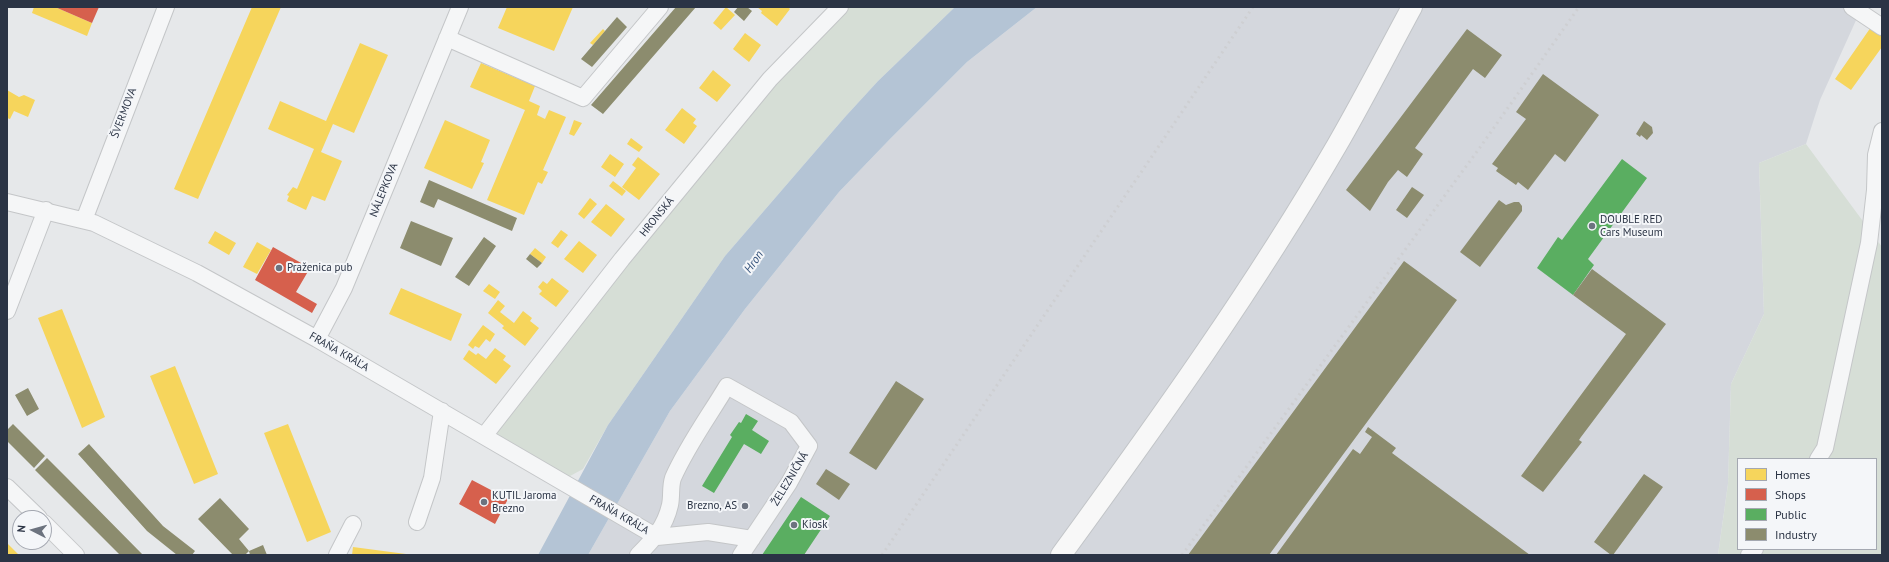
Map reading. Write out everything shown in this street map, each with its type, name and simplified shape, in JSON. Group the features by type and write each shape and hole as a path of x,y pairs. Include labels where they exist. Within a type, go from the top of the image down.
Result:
{"main road":[{"path":"1061,555 1178,392 1246,290 1336,146 1412,7"}],"street":[{"name":"ŠVERMOVA","path":"84,220 166,7"},
{"name":"NÁLEPKOVA","path":"317,339 344,288 460,7"},
{"path":"447,38 583,98 660,7"},
{"name":"HRONSKÁ","path":"484,436 622,259 770,79 840,7"},
{"path":"1852,7 1882,27"},
{"path":"1819,458 1824,448 1860,290 1869,243 1878,144 1882,130"},
{"name":"FRAŇA KRÁĽA","path":"7,202 84,220 126,237 197,273 317,339 560,482 657,537"},
{"path":"7,311 46,210"},
{"name":"ŽELEZNIČNÁ","path":"657,537 665,522 670,504 670,487 673,479 681,462 727,386 791,422 809,446 789,483 741,555"},
{"path":"417,522 432,478 442,412"},
{"path":"7,487 31,510"},
{"path":"337,555 353,524"},
{"path":"52,531 76,555"},
{"path":"638,555 657,537 708,532 752,539"},
{"path":"653,555 657,537"}],"shaded area":[{"path":"840,7 955,7 878,81 725,256 608,425 583,469 559,482 484,436"},
{"path":"1037,7 1862,7 1820,100 1806,144 1759,163 1764,314 1731,384 1728,484 1718,555 588,555 670,411 745,309 839,192 967,62"},
{"path":"1806,144 1882,247 1882,555 1718,555 1728,484 1731,384 1764,314 1759,163"}],"water":[{"name":"Hron","path":"955,7 1037,7 967,62 839,192 745,309 670,411 588,555 538,555 608,425 725,256 878,81"}],"building: Homes":[{"path":"34,7 55,7 92,23 87,36 32,13"},
{"path":"252,7 281,7 198,199 174,189"},
{"path":"507,7 573,7 554,51 498,28"},
{"path":"726,7 735,15 721,30 713,23"},
{"path":"757,7 788,7 790,9 777,26 761,13 762,11"},
{"path":"1871,27 1882,35 1882,47 1851,90 1835,79"},
{"path":"603,29 605,31 593,45 590,43"},
{"path":"745,33 761,45 749,62 733,49"},
{"path":"360,43 388,55 354,133 333,124 321,152 342,161 325,201 312,196 306,210 287,201 289,196 287,195 293,187 297,189 314,149 268,129 280,101 326,121"},
{"path":"481,63 535,86 529,101 540,106 537,115 545,119 549,110 566,117 543,170 548,172 542,184 538,182 524,215 487,200 525,110 470,87"},
{"path":"713,70 731,85 717,102 699,88"},
{"path":"7,90 19,97 24,95 35,100 28,117 14,111 10,119 7,118"},
{"path":"682,108 696,119 693,123 697,126 684,144 665,130"},
{"path":"445,120 490,140 481,162 484,163 472,189 424,168"},
{"path":"574,120 582,123 574,136 569,134"},
{"path":"631,138 643,147 639,152 627,144"},
{"path":"610,154 624,164 615,177 601,167"},
{"path":"638,157 660,174 639,200 622,187 636,168 632,165"},
{"path":"613,181 626,191 622,196 609,186"},
{"path":"590,198 597,204 584,219 578,214"},
{"path":"606,204 625,219 611,237 591,222"},
{"path":"561,230 568,235 558,248 551,243"},
{"path":"215,231 236,243 229,255 208,243"},
{"path":"579,241 597,255 583,273 564,259"},
{"path":"257,242 271,250 257,274 243,267"},
{"path":"535,248 546,257 542,263 530,254"},
{"path":"552,278 569,291 556,307 539,294 542,291 538,287 543,281 547,284"},
{"path":"489,284 500,292 495,299 483,291"},
{"path":"401,288 462,314 451,341 389,314"},
{"path":"498,300 505,306 500,312 514,323 523,311 532,318 530,321 539,328 525,346 502,328 504,326 488,313"},
{"path":"62,309 105,417 82,428 38,318"},
{"path":"483,325 495,334 490,342 486,339 479,348 475,346 473,349 468,345"},
{"path":"495,348 506,356 503,360 511,366 496,384 463,359 469,350 476,355 478,353 486,359"},
{"path":"175,366 218,474 194,484 150,376"},
{"path":"288,424 331,532 307,542 264,433"},
{"path":"7,543 12,550 19,555 7,555"},
{"path":"353,547 406,554 406,555 352,555"}],"building: Shops":[{"path":"55,7 99,7 92,23"},
{"path":"273,247 310,268 296,292 317,304 312,313 255,280"},
{"name":"KUTIL Jaroma Brezno","path":"472,480 508,499 495,524 459,504"}],"building: Public":[{"path":"1622,159 1647,178 1588,259 1594,265 1573,295 1537,268 1558,237 1562,240"},
{"path":"746,414 758,421 752,430 769,441 761,454 744,444 714,493 702,486 732,437 730,435 739,422 741,423"},
{"path":"801,497 830,516 804,555 762,555"}],"building: Industry":[{"path":"676,7 696,7 603,114 591,105"},
{"path":"738,7 747,7 752,11 744,21 734,12"},
{"path":"617,17 627,27 592,67 581,59"},
{"path":"1467,29 1502,55 1485,78 1473,69 1415,148 1423,154 1407,177 1398,170 1388,182 1370,211 1346,190"},
{"path":"1543,74 1599,115 1565,162 1555,154 1528,190 1518,182 1516,185 1496,171 1498,168 1492,164 1526,119 1516,112"},
{"path":"1644,121 1652,127 1653,133 1647,140 1641,135 1640,137 1636,134"},
{"path":"429,180 517,218 512,231 438,199 434,208 420,202"},
{"path":"1412,187 1424,195 1407,218 1396,210"},
{"path":"1499,200 1506,205 1519,202 1522,206 1522,211 1480,267 1460,252"},
{"path":"411,221 453,238 441,266 400,248"},
{"path":"484,237 496,246 469,286 455,277"},
{"path":"530,254 542,263 537,268 526,259"},
{"path":"1404,261 1457,300 1269,555 1188,555"},
{"path":"1592,269 1666,324 1581,437 1579,440 1582,442 1543,492 1521,476 1626,334 1573,295"},
{"path":"896,381 924,399 876,470 849,453"},
{"path":"28,388 39,409 27,416 15,395"},
{"path":"13,424 45,456 34,468 7,441 7,430"},
{"path":"1368,427 1396,448 1392,453 1530,555 1276,555 1353,449 1360,454 1372,437 1365,432"},
{"path":"89,444 163,526 195,551 192,555 177,555 147,531 78,454"},
{"path":"47,458 143,555 120,555 35,470"},
{"path":"826,469 850,484 839,500 816,484"},
{"path":"1644,474 1663,487 1613,555 1611,555 1594,542"},
{"path":"220,498 249,529 239,539 249,551 245,555 233,555 198,519"},
{"path":"263,545 267,555 250,555 249,551"}],"railway":[{"path":"882,555 1253,7"},
{"path":"1182,555 1481,146 1579,7"}],"place":[{"name":"DOUBLE RED Cars Museum","path":"1592,226"},
{"name":"Praženica pub","path":"279,268"},
{"name":"KUTIL Jaroma Brezno","path":"484,502"},
{"name":"Brezno, AS","path":"745,506"},
{"name":"Kiosk","path":"794,525"}]}
